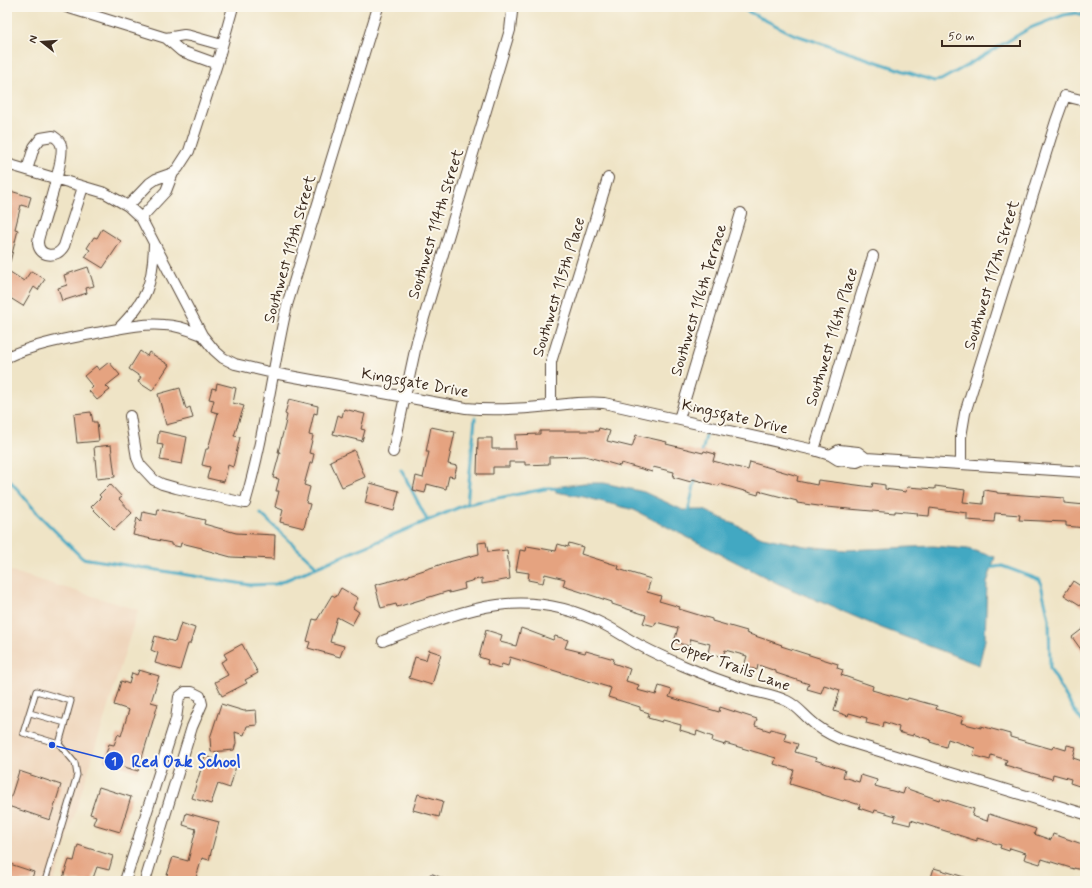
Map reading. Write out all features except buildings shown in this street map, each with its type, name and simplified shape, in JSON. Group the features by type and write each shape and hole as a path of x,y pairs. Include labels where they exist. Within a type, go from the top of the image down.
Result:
{"street":[{"path":"66,7 166,38 181,51 217,64"},
{"path":"141,218 166,191 173,173 189,151 234,7"},
{"name":"Southwest 113th Street","path":"130,416 137,458 140,466 154,480 176,488 245,503 253,477 287,305 378,7"},
{"name":"Southwest 114th Street","path":"393,452 404,397 422,322 510,30 512,7"},
{"path":"166,38 184,35 222,45"},
{"name":"Southwest 117th Street","path":"961,464 960,437 965,413 1065,96 1085,101"},
{"path":"26,170 37,141 41,138 53,136 58,139 61,145 56,179 38,241 40,249 48,255 61,252 83,187"},
{"name":"Kingsgate Drive","path":"7,164 105,193 128,206 141,218 202,335 214,350 223,358 235,364 273,373 446,405 488,410 509,410 584,402 604,403 814,450 830,455 839,450 858,452 866,458 1085,472"},
{"path":"128,206 150,183 156,179 173,173"},
{"name":"Southwest 115th Place","path":"551,406 551,362 608,178"},
{"name":"Southwest 116th Terrace","path":"679,419 741,212"},
{"path":"118,329 143,299 149,286 154,267 154,244"},
{"name":"Southwest 116th Place","path":"814,450 873,256"},
{"path":"7,357 44,343 118,329 155,324 184,328 202,335"},
{"name":"Copper Trails Lane","path":"383,641 456,614 481,607 534,603 566,610 603,624 643,647 684,666 716,679 784,700 799,709 818,728 827,734 1085,814"},
{"path":"125,881 176,719 179,697 185,692 192,692 200,696 202,704 192,727 145,881"}],"lane":[{"path":"45,881 77,775 75,763 59,744 24,733 36,691 71,701 59,744"},
{"path":"30,713 65,723"},
{"path":"432,878 441,881"}],"shaded area":[{"path":"7,570 138,610 54,881 7,881"}],"water":[{"path":"584,483 604,483 644,492 683,510 704,510 762,537 805,546 846,550 933,546 968,549 995,557 987,583 985,640 979,665 879,627 779,584 634,510 584,497 556,492 555,487"}],"waterway":[{"path":"739,7 793,34 934,81 941,80 1030,28 1064,15 1076,13 1085,16"},
{"path":"1082,7 1083,15"},
{"path":"467,504 475,418"},
{"path":"701,456 708,428"},
{"path":"401,469 427,520"},
{"path":"7,477 38,514 82,558 250,585 276,584 467,504 550,488 559,489"},
{"path":"688,512 696,477"},
{"path":"261,514 317,567"},
{"path":"988,568 1002,566 1040,580 1049,619 1050,668 1073,709 1082,721 1085,722"}],"place":[{"name":"Red Oak School","path":"52,745"}]}
